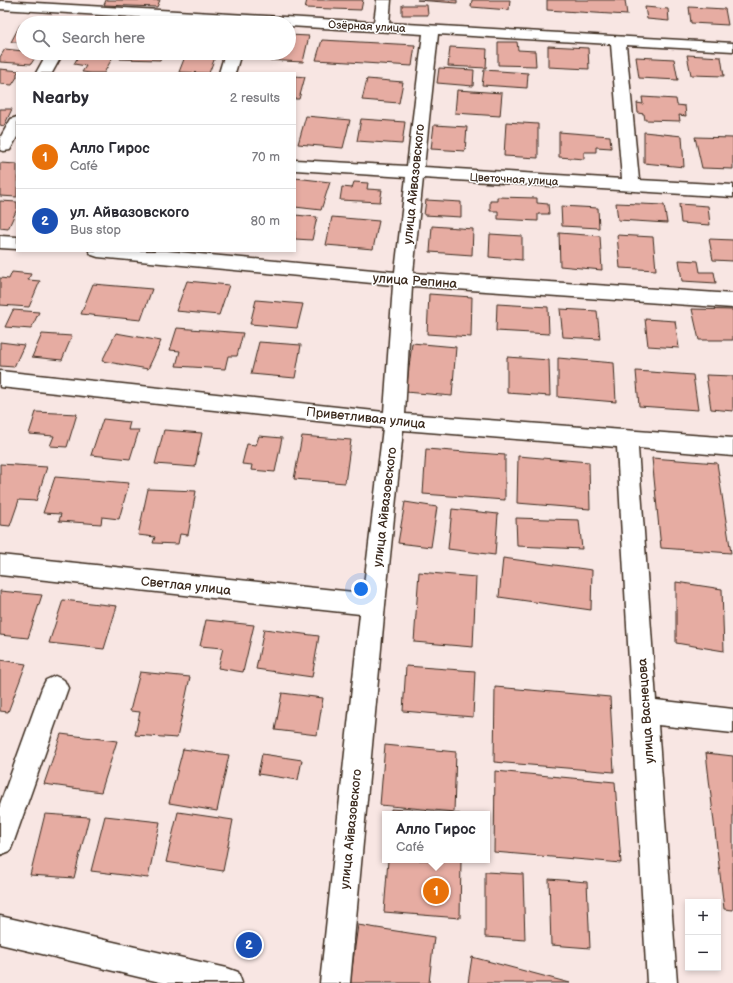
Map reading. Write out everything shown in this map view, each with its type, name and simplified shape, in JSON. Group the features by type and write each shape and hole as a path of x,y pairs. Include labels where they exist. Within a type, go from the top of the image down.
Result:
{"street":[{"path":"381,26 384,0"},
{"name":"Озёрная улица","path":"0,6 168,16"},
{"path":"76,16 79,10"},
{"name":"Озёрная улица","path":"296,23 381,26 733,46"},
{"name":"улица Айвазовского","path":"334,983 373,605 394,421 403,280 431,30"},
{"path":"618,40 631,185"},
{"path":"45,72 51,60"},
{"path":"227,72 231,60"},
{"path":"7,146 16,124"},
{"name":"Цветочная улица","path":"296,165 733,191"},
{"path":"0,242 16,244"},
{"name":"улица Репина","path":"109,252 403,280 733,301"},
{"name":"Приветливая улица","path":"0,379 394,421 733,447"},
{"name":"улица Васнецова","path":"627,440 662,983"},
{"name":"Светлая улица","path":"0,565 373,605"},
{"path":"0,841 55,688"},
{"path":"645,711 733,721"},
{"path":"0,930 227,983"}],"building":[{"path":"106,0 160,0 157,7 104,5"},
{"path":"307,0 363,0 361,10 305,8"},
{"path":"417,0 457,0 457,3"},
{"path":"472,0 510,0 509,10 471,7"},
{"path":"547,0 625,0 627,15 547,10"},
{"path":"402,5 427,5 428,15 402,15"},
{"path":"645,7 668,9 669,21 647,19"},
{"path":"689,7 725,9 728,25 691,23"},
{"path":"16,33 16,42 11,42"},
{"path":"296,35 309,36 303,62 265,60 296,60"},
{"path":"322,40 415,45 412,66 316,60"},
{"path":"498,42 517,42 518,50 535,51 536,66 498,65"},
{"path":"548,46 588,48 589,69 548,67"},
{"path":"450,47 487,49 486,68 448,66"},
{"path":"5,49 16,50 16,60 34,60 31,64 0,62 0,57"},
{"path":"687,55 721,57 724,76 691,75"},
{"path":"636,57 674,59 678,80 639,78"},
{"path":"76,60 111,60 105,72 82,72 86,66 74,64"},
{"path":"184,60 214,60 209,72 179,72"},
{"path":"439,68 474,70 473,86 437,83"},
{"path":"0,69 20,71 16,72 16,79 12,85 0,84"},
{"path":"484,70 528,73 527,88 482,85"},
{"path":"296,76 305,77 299,99 296,99"},
{"path":"367,79 403,82 399,103 362,100"},
{"path":"457,90 502,93 500,116 455,113"},
{"path":"642,97 676,99 677,105 685,106 686,116 679,115 680,121 645,120 644,114 638,113 637,103 643,104"},
{"path":"0,109 12,109 4,126 0,125"},
{"path":"306,116 350,120 343,148 298,144"},
{"path":"361,119 405,122 402,144 357,141"},
{"path":"506,122 538,124 538,158 504,156"},
{"path":"434,125 467,127 465,151 431,149"},
{"path":"559,132 610,136 611,148 596,147 596,152 584,152 584,159 559,157"},
{"path":"644,132 682,136 684,167 644,163"},
{"path":"695,137 733,138 733,169 702,168"},
{"path":"0,163 16,164 16,197 0,196"},
{"path":"296,178 330,182 321,210 296,207"},
{"path":"354,182 368,183 367,189 382,190 380,202 340,200 342,187 352,188"},
{"path":"497,197 537,198 537,203 548,204 549,214 538,214 538,221 498,219 498,211 490,211 490,201 497,201"},
{"path":"426,200 461,202 461,217 424,215"},
{"path":"0,201 16,202 16,211 8,229 0,228"},
{"path":"616,203 664,205 667,223 618,220"},
{"path":"679,204 708,206 710,225 681,223"},
{"path":"561,206 598,208 599,228 562,226"},
{"path":"296,215 317,217 312,240 296,239"},
{"path":"332,217 379,221 373,249 326,245"},
{"path":"432,226 473,229 472,255 430,252"},
{"path":"559,233 600,236 602,270 560,266"},
{"path":"490,234 522,236 522,260 489,257"},
{"path":"617,235 653,237 656,270 620,268"},
{"path":"709,239 733,240 733,261 713,260"},
{"path":"679,260 698,261 700,272 714,272 716,283 682,281"},
{"path":"12,272 31,274 28,280 40,281 29,307 0,305 0,278 9,279"},
{"path":"187,281 229,285 219,315 176,311"},
{"path":"93,284 152,289 141,320 81,314"},
{"path":"429,294 472,297 471,337 427,334"},
{"path":"256,300 303,304 297,328 250,324"},
{"path":"497,304 548,307 549,334 496,331"},
{"path":"560,309 597,311 600,339 563,337"},
{"path":"692,309 733,310 733,340 699,340"},
{"path":"13,310 39,312 31,329 5,327"},
{"path":"645,319 675,321 679,348 648,346"},
{"path":"177,328 243,333 237,356 228,356 225,369 176,366 180,351 170,350"},
{"path":"116,333 161,341 148,369 102,361"},
{"path":"42,334 72,336 62,360 32,357"},
{"path":"0,342 24,345 14,367 0,366"},
{"path":"259,342 301,345 295,378 251,374"},
{"path":"412,343 456,347 452,396 406,392"},
{"path":"507,357 549,360 550,396 507,393"},
{"path":"558,358 614,363 616,402 558,397"},
{"path":"636,371 693,375 698,410 639,406"},
{"path":"706,375 733,376 733,411 711,409"},
{"path":"36,412 77,414 67,447 50,446 54,436 29,434"},
{"path":"103,419 130,422 128,430 139,430 130,459 91,455"},
{"path":"164,430 202,433 195,467 155,464"},
{"path":"259,436 282,438 275,472 251,470 252,465 242,464 247,444 256,445"},
{"path":"302,436 351,440 345,483 294,479"},
{"path":"426,449 505,455 505,500 423,494"},
{"path":"518,456 589,462 590,509 517,503"},
{"path":"652,458 717,463 731,553 661,548"},
{"path":"0,464 47,467 36,501 19,500 10,526 0,525"},
{"path":"55,477 129,483 119,519 102,517 101,524 59,521 61,514 43,513"},
{"path":"148,489 196,491 188,535 180,534 178,544 153,543 155,537 138,535"},
{"path":"405,502 437,507 431,547 398,543"},
{"path":"452,509 498,514 495,555 448,549"},
{"path":"516,518 579,520 582,549 517,546"},
{"path":"503,558 592,570 591,610 499,597"},
{"path":"419,572 476,577 473,647 414,642"},
{"path":"676,582 722,589 724,651 676,643"},
{"path":"0,591 42,595 28,638 0,635"},
{"path":"63,600 117,606 104,649 49,643"},
{"path":"206,620 254,625 243,672 218,668 223,648 200,646"},
{"path":"264,629 319,636 312,677 256,669"},
{"path":"0,660 26,664 8,712 0,711"},
{"path":"406,666 475,671 473,717 403,711"},
{"path":"140,672 190,677 177,738 135,735 140,712 130,711"},
{"path":"495,687 610,697 614,772 494,762"},
{"path":"282,693 323,698 317,735 275,730"},
{"path":"61,734 117,741 101,792 44,784"},
{"path":"385,745 456,752 454,811 380,805"},
{"path":"183,749 229,755 217,811 169,803"},
{"path":"706,753 733,756 733,910 724,909"},
{"path":"262,754 302,760 298,780 258,774"},
{"path":"495,771 615,782 621,863 494,852"},
{"path":"391,809 419,811 391,811"},
{"path":"178,812 233,820 223,871 166,862"},
{"path":"45,814 89,817 74,878 30,875"},
{"path":"105,816 160,822 148,878 91,871"},
{"path":"388,863 461,863 460,918 384,912"},
{"path":"485,872 523,874 525,940 485,937"},
{"path":"549,879 587,882 590,948 551,945"},
{"path":"358,925 434,937 429,983 350,983"},
{"path":"472,957 570,983 468,983"}],"place":[{"name":"Алло Гирос","path":"436,891"},
{"name":"ул. Айвазовского","path":"249,945"}]}
